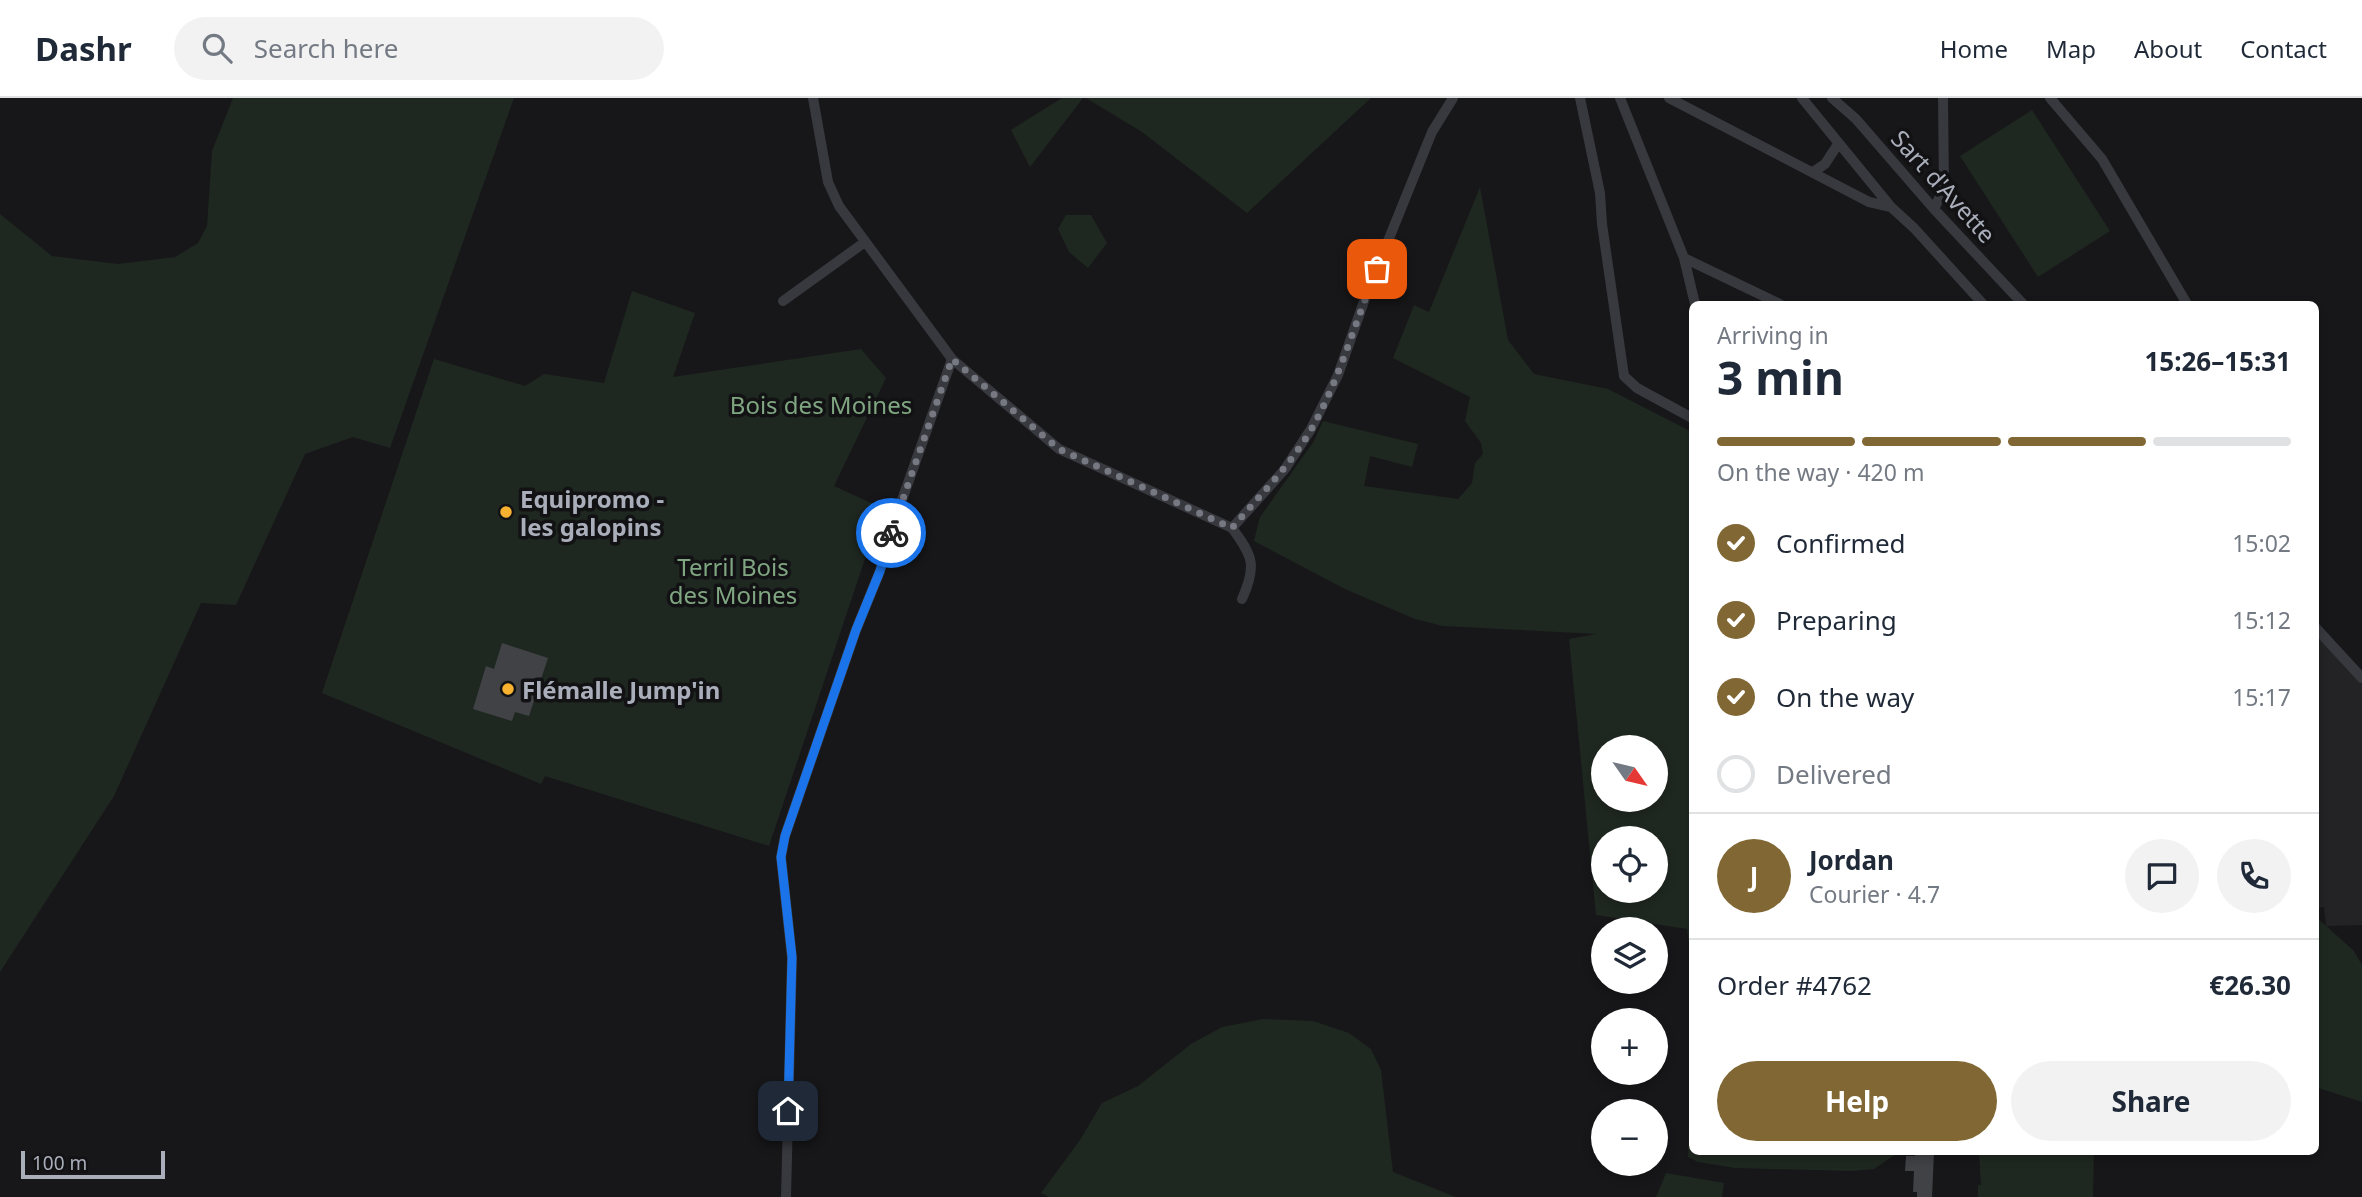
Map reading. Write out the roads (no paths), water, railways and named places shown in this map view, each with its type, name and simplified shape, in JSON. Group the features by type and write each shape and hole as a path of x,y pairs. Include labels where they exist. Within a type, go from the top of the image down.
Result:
{"street":[{"path":"813,98 828,182 839,206 952,359 1059,449 1232,528 1246,546 1253,571 1242,599"},
{"path":"1232,528 1285,469 1311,429 1338,375 1367,293 1432,132 1453,98"},
{"path":"1580,98 1600,193 1624,376 1637,388 1689,416"},
{"path":"1620,98 1685,258 1694,301"},
{"path":"1669,98 1869,202 1891,207"},
{"path":"1802,98 1891,207 1914,228 1980,301"},
{"path":"1809,108 1816,98"},
{"name":"Sart d'Avette","path":"1832,98 1856,119 2019,301"},
{"path":"1934,209 1944,188 1943,98"},
{"path":"2050,98 2102,159 2185,301"},
{"path":"1813,172 1825,164 1838,144"},
{"path":"783,301 865,242"},
{"path":"1685,258 1774,301"},
{"path":"786,1197 792,957 781,857 785,836 952,359"},
{"path":"2319,631 2362,678"}],"place":[{"name":"Equipromo - les galopins","path":"506,512"},
{"name":"Flémalle Jump'in","path":"508,689"}],"park label":[{"name":"Bois des Moines","path":"821,404"},
{"name":"Terril Bois des Moines","path":"733,580"}]}
